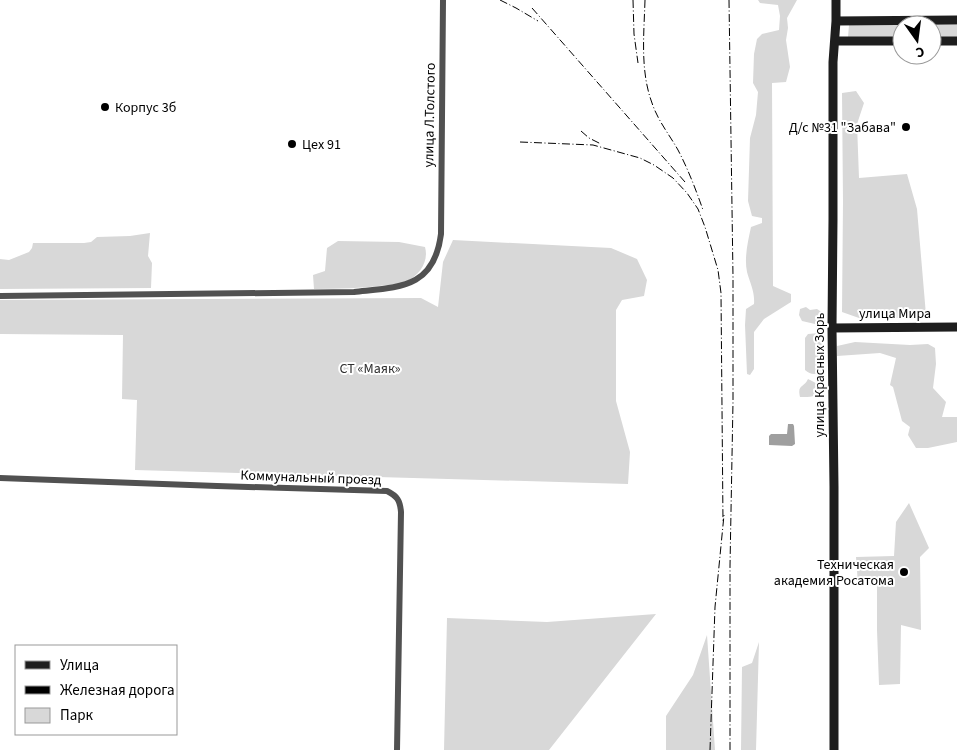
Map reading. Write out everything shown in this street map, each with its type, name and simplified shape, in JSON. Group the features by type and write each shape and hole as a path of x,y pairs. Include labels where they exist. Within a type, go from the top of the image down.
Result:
{"street":[{"name":"улица Л.Толстого","path":"0,296 354,292 396,288 410,283 427,270 434,261 441,230 443,0"},
{"name":"улица Красных Зорь","path":"834,750 832,328 833,62 836,0"},
{"path":"836,21 957,20"},
{"path":"835,41 892,41"},
{"path":"942,41 957,41"},
{"name":"улица Мира","path":"832,328 957,326"},
{"name":"Коммунальный проезд","path":"0,478 387,491 394,494 400,503 401,512 397,750"}],"green space":[{"path":"758,0 797,0 787,18 786,40 790,67 786,82 772,83 773,286 791,294 791,302 764,319 754,332 754,369 750,375 747,374 745,325 746,309 754,304 754,300 746,267 746,255 751,227 762,223 762,218 752,216 748,201 750,138 756,115 758,92 753,83 754,54 757,39 762,34 779,30 780,16 778,5 760,3"},
{"path":"849,25 892,25 892,37 848,37"},
{"path":"942,25 957,25 957,37 942,37"},
{"path":"856,91 864,103 857,124 859,178 907,174 917,209 926,315 910,318 859,318 842,312 842,93"},
{"path":"150,233 148,256 152,263 151,288 0,289 0,259 9,260 29,252 33,243 84,243 91,242 97,237"},
{"name":"СТ «Маяк»","path":"453,240 611,248 637,259 647,280 644,296 622,300 616,310 616,401 630,452 628,484 135,470 137,400 122,399 123,335 0,334 0,300 421,298 438,307 443,262"},
{"path":"338,241 399,242 425,247 426,257 416,275 402,283 360,288 314,289 313,275 325,271 327,248"},
{"path":"806,307 810,310 817,309 823,313 823,320 815,324 802,321 799,315 800,309"},
{"path":"820,333 823,336 823,369 816,374 812,374 805,370 805,338 808,334"},
{"path":"855,342 928,344 935,348 936,364 933,388 946,402 942,417 957,417 957,442 928,448 916,448 908,435 910,427 902,421 893,387 890,385 896,358 880,353 837,356 837,346"},
{"path":"808,379 822,388 821,391 813,396 800,397 799,390"},
{"path":"909,503 929,548 920,557 921,630 901,625 900,684 879,685 877,586 858,584 856,557 894,556 896,522"},
{"path":"656,614 549,750 444,750 447,618 547,622"},
{"path":"707,635 715,750 666,750 666,716 693,675"},
{"path":"759,642 756,750 741,750 742,667 752,663"}],"shaded area":[{"path":"788,424 793,424 794,426 795,444 792,446 769,445 769,436 771,434 787,434"}],"railway":[{"path":"500,0 538,21"},
{"path":"633,0 634,34 638,63"},
{"path":"645,0 644,65 648,91 657,116 685,165 703,210"},
{"path":"729,0 733,277 730,750"},
{"path":"532,8 685,182"},
{"path":"581,131 589,138 601,144"},
{"path":"520,142 593,145 640,158 673,178 698,209 718,270 721,293 723,522"},
{"path":"710,750 715,607 724,515"}],"place":[{"name":"Корпус 3б","path":"105,107"},
{"name":"Д/с №31 \"Забава\"","path":"906,127"},
{"name":"Цех 91","path":"292,144"},
{"name":"Техническая академия Росатома","path":"904,572"}]}
